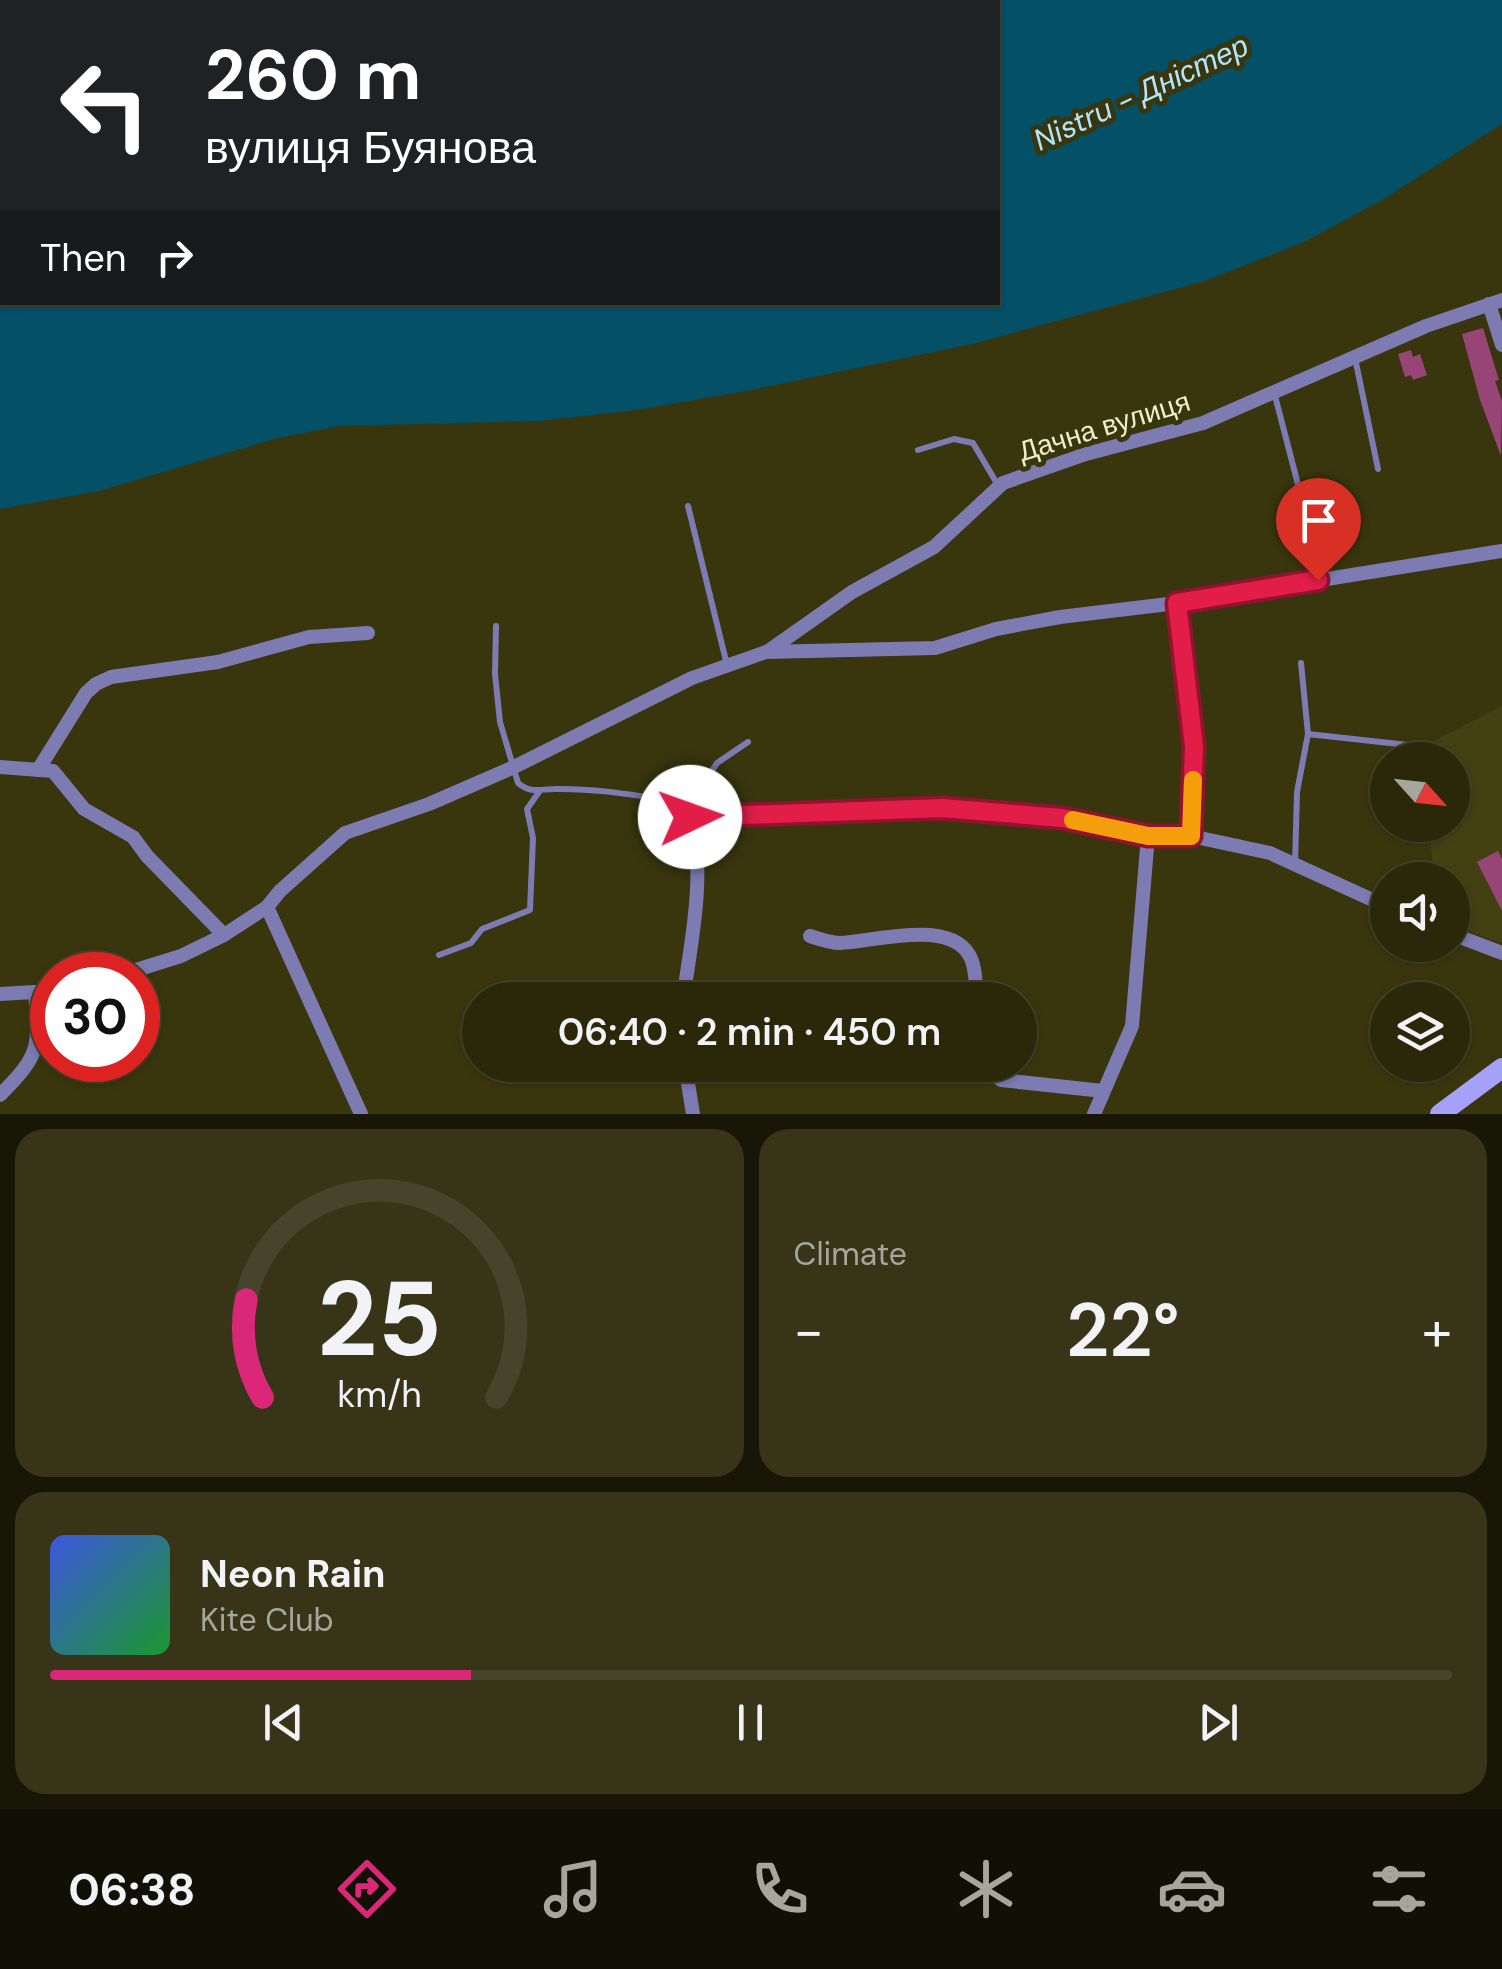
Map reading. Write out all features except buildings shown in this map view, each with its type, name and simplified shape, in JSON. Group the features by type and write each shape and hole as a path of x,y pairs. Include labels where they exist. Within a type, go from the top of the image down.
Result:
{"main road":[{"path":"1440,1114 1502,1068"}],"street":[{"name":"Дачна вулиця","path":"766,652 852,592 934,546 998,487 1086,454 1203,422 1426,326 1496,302 1502,345"},
{"path":"160,963 224,935 267,907 345,833 429,804 514,767 692,678 766,652 935,648 996,629 1044,620 1177,603 1502,551"},
{"path":"1177,603 1194,746 1191,836"},
{"path":"38,770 86,693 111,677 218,662 309,637 368,634"},
{"path":"0,767 54,771 84,809 132,837 224,935"},
{"path":"686,982 696,886 696,836 690,810 942,808 1062,818 1148,836 1191,836 1270,853 1370,900"},
{"path":"1094,1114 1132,1026 1148,836"},
{"path":"267,907 361,1114"},
{"path":"810,936 838,944 892,934 947,939 963,946 972,960 975,982"},
{"path":"1470,941 1502,953"},
{"path":"0,994 30,992"},
{"path":"0,1094 30,1062"},
{"path":"688,1082 694,1114"},
{"path":"1020,1082 1104,1091"}],"lane":[{"path":"1355,357 1378,469"},
{"path":"1274,392 1302,500"},
{"path":"918,450 954,439 973,443 998,487"},
{"path":"688,506 728,668"},
{"path":"496,626 500,722 518,784 525,789 608,792 690,810 717,763 748,742"},
{"path":"1295,865 1297,792 1308,734 1301,663"},
{"path":"1308,734 1381,742"},
{"path":"439,956 471,943 482,929 530,910 533,838 527,808 538,792"}],"shaded area":[{"path":"1502,706 1502,943 1470,932 1470,862 1432,862 1431,842 1470,842 1470,742 1432,742"}],"water":[{"name":"Nistru - Дністер","path":"1000,0 1502,0 1502,124 1382,200 1304,242 1205,281 972,344 746,391 637,410 538,421 339,426 278,438 99,491 0,509 0,305 1000,305"}],"slow traffic":[{"path":"1073,820 1148,836 1191,836 1193,780"}],"route":[{"path":"690,817 942,808 1062,818 1148,836 1191,836 1194,746 1177,603 1318,580"}]}
